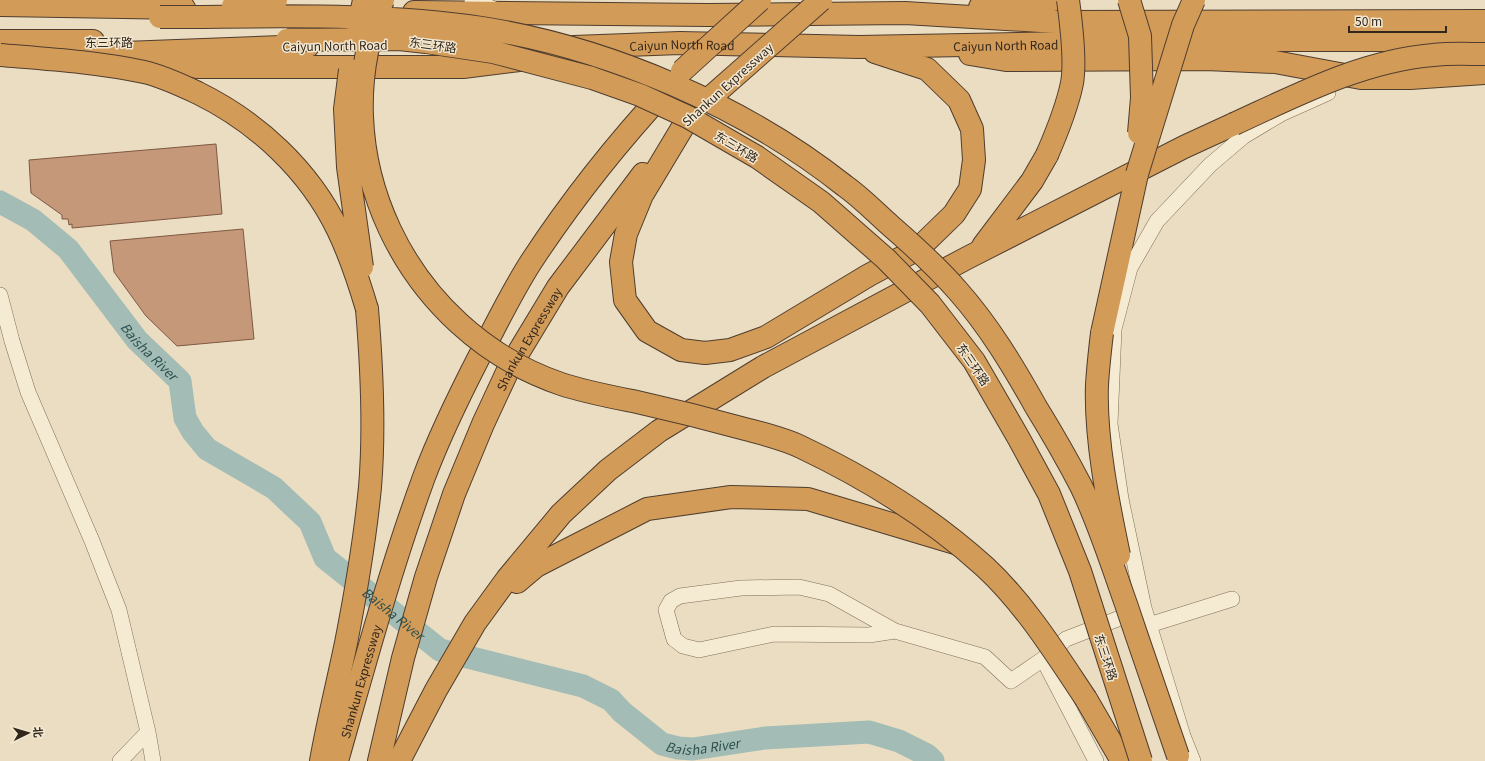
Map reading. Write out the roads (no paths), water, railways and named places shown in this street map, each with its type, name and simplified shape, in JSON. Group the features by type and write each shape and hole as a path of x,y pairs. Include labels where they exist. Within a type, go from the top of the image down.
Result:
{"highway":[{"path":"0,17 160,17 276,0"},
{"path":"321,761 346,642 364,539 370,487 373,418 372,368 367,309 348,167 345,109 351,65 364,0"},
{"path":"383,0 373,24 362,85 361,124 368,168 384,217 400,248 425,289 452,317 505,359 561,384 702,417 799,446 847,470 911,509 985,567 1012,596 1056,654 1086,699 1122,761"},
{"name":"Shankun Expressway","path":"337,761 398,556 424,476 456,402 502,313 530,264 572,202 638,120 682,71 760,0"},
{"name":"Shankun Expressway","path":"378,761 426,577 454,494 483,424 509,368 558,287 677,130 711,97 821,0"},
{"path":"905,13 1053,0"},
{"path":"979,252 1032,181 1047,155 1062,120 1072,81 1072,53 1068,0"},
{"path":"1129,0 1140,36 1142,98 1137,174"},
{"path":"1143,631 1108,501 1097,386 1102,333 1137,174 1183,25 1194,0"},
{"name":"Caiyun North Road","path":"0,6 503,6 708,15 905,13 1057,22 1485,21"},
{"name":"东三环路","path":"160,17 350,18 419,20 484,28 541,40 583,52 657,78 708,100 779,139 845,186 912,245 958,291 1004,351 1082,488 1113,568 1143,631 1180,761"},
{"name":"东三环路","path":"0,41 399,39 493,52 564,70 640,95 688,117 758,157 821,202 886,259 930,304 974,361 1050,494 1080,571 1141,761"},
{"name":"Caiyun North Road","path":"0,56 426,43 599,47 680,43 859,47 1246,40 1485,40"},
{"path":"923,45 1006,60 1206,59 1275,62 1361,78 1410,78 1485,73"},
{"path":"687,120 642,195 626,234 621,262 625,300 647,331 681,350 705,353 730,350 766,337 869,275 918,249 954,214 970,189 974,160 972,129 958,100 926,69 859,47"},
{"path":"399,761 436,690 482,614 507,579 561,514 608,470 659,431 763,367 979,252 1184,147 1327,81 1386,64 1432,55 1485,54"},
{"path":"0,56 75,61 146,72 186,88 223,106 259,132 288,158 312,188 338,229 353,265 367,309"},
{"path":"482,614 536,566 647,509 731,497 808,499 956,543"}],"street":[{"path":"472,0 503,6"},
{"path":"1193,761 1143,631 1144,608 1120,499 1110,424 1114,329 1130,268 1157,221 1210,165 1244,136 1281,114 1361,78"},
{"path":"0,295 12,341 28,392 92,541 119,610 148,732 153,761"},
{"path":"895,631 869,634 774,634 699,650 683,646 674,639 666,610 671,601 680,596 741,588 799,587 829,594 895,631 985,657 1011,680 1043,659 1066,639 1144,608"},
{"path":"1143,631 1232,599"},
{"path":"1043,659 1096,761"},
{"path":"120,761 148,732"}],"waterway":[{"name":"Baisha River","path":"0,202 33,220 68,249 137,340 180,381 185,418 193,432 207,449 274,488 310,522 325,558 440,650 583,686 611,700 622,712 662,744 678,748 693,749 765,738 869,732 899,741 927,755 933,761"}]}
